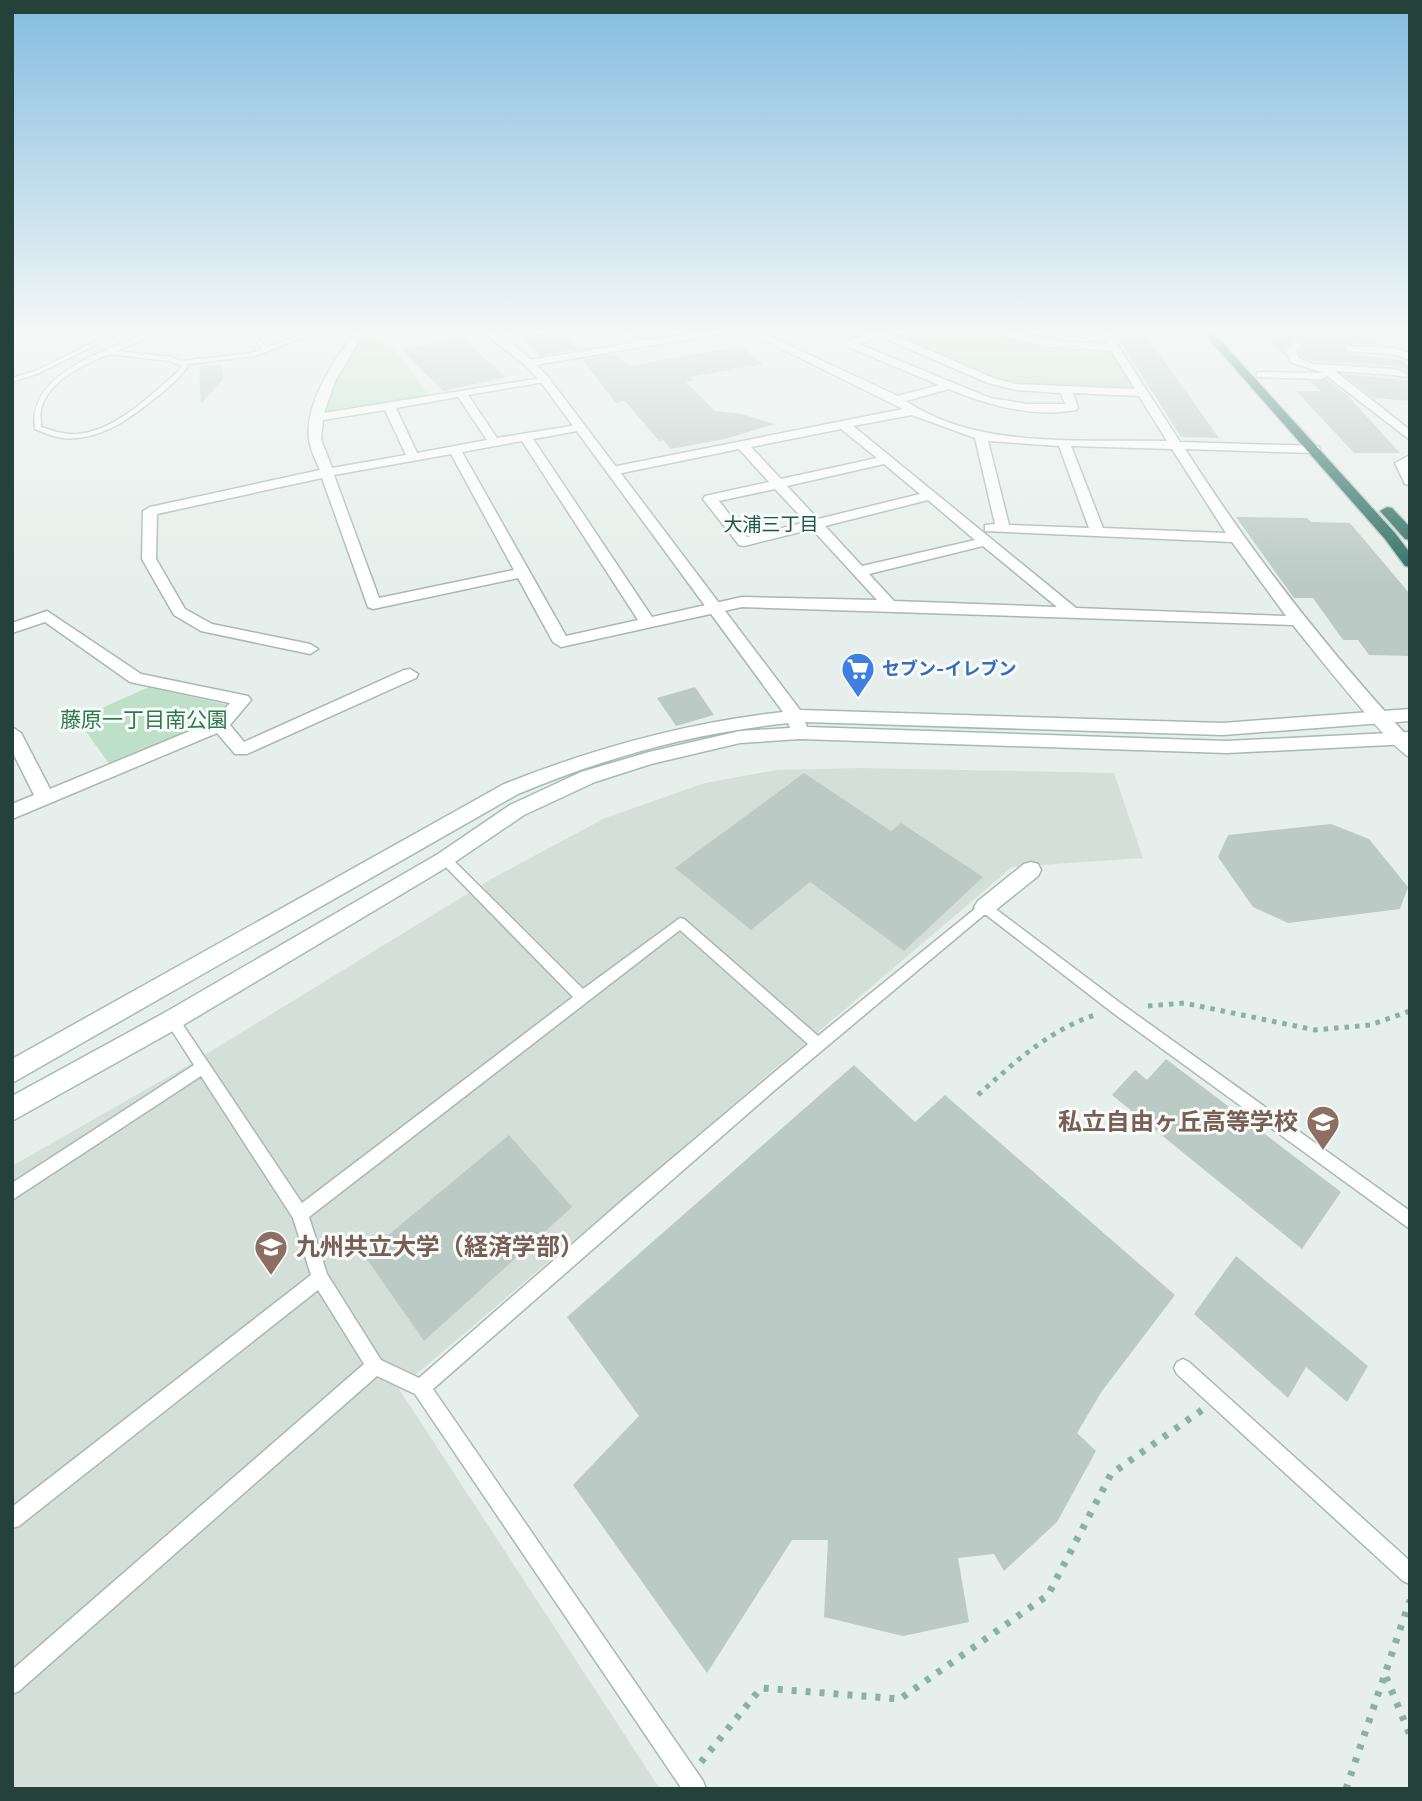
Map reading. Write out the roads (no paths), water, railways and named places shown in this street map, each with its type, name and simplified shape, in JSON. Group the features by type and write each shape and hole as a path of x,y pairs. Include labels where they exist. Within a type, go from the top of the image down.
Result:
{"highway":[{"path":"1282,414 1390,536 1410,563"},
{"path":"1297,414 1410,536"}],"street":[{"path":"316,414 315,439 373,604 520,572"},
{"path":"315,418 339,414"},
{"path":"393,414 413,457"},
{"path":"475,414 494,442"},
{"path":"570,414 716,606 798,724"},
{"path":"612,471 897,414"},
{"path":"919,414 981,436 1015,441 1314,449"},
{"path":"1155,414 1237,538 1300,621 1377,717 1406,742"},
{"path":"1383,414 1410,436"},
{"path":"844,425 1070,611"},
{"path":"310,649 207,628 179,612 149,559 150,511 326,472 579,427"},
{"path":"526,436 647,622"},
{"path":"981,436 1003,528"},
{"path":"1064,443 1097,531"},
{"path":"743,446 890,605"},
{"path":"454,449 561,642 743,602 1070,611 1300,621"},
{"path":"887,460 710,499 744,542 928,496"},
{"path":"1408,461 1401,463 1410,481"},
{"path":"967,527 1237,538"},
{"path":"861,571 984,542"},
{"path":"12,628 47,616 136,678 242,700 220,725 12,813"},
{"path":"220,725 241,750 410,674"},
{"path":"12,1072 511,789 595,756 658,738 730,722 1223,729 1410,715"},
{"path":"12,1109 172,1020 445,859 517,810 588,777 649,758 798,724 1227,747 1406,742"},
{"path":"12,733 45,798"},
{"path":"985,908 1031,870"}],"lane":[{"path":"39,414 37,428 61,436 78,436 111,427 128,414"},
{"path":"445,859 583,998"},
{"path":"421,1388 632,1201 985,908 1118,1009 1410,1222"},
{"path":"300,1214 680,923 819,1045"},
{"path":"172,1020 300,1214 320,1278 375,1366 421,1388 692,1784"},
{"path":"12,1192 202,1067"},
{"path":"12,1519 320,1278"},
{"path":"12,1684 375,1366"},
{"path":"1183,1368 1410,1574"}],"place":[{"name":"セブン-イレブン","path":"858,699"},
{"name":"私立自由ヶ丘高等学校","path":"1323,1152"},
{"name":"九州共立大学（経済学部）","path":"271,1277"}],"district":[{"name":"大浦三丁目","path":"771,524"}],"park label":[{"name":"藤原一丁目南公園","path":"144,720"}]}
